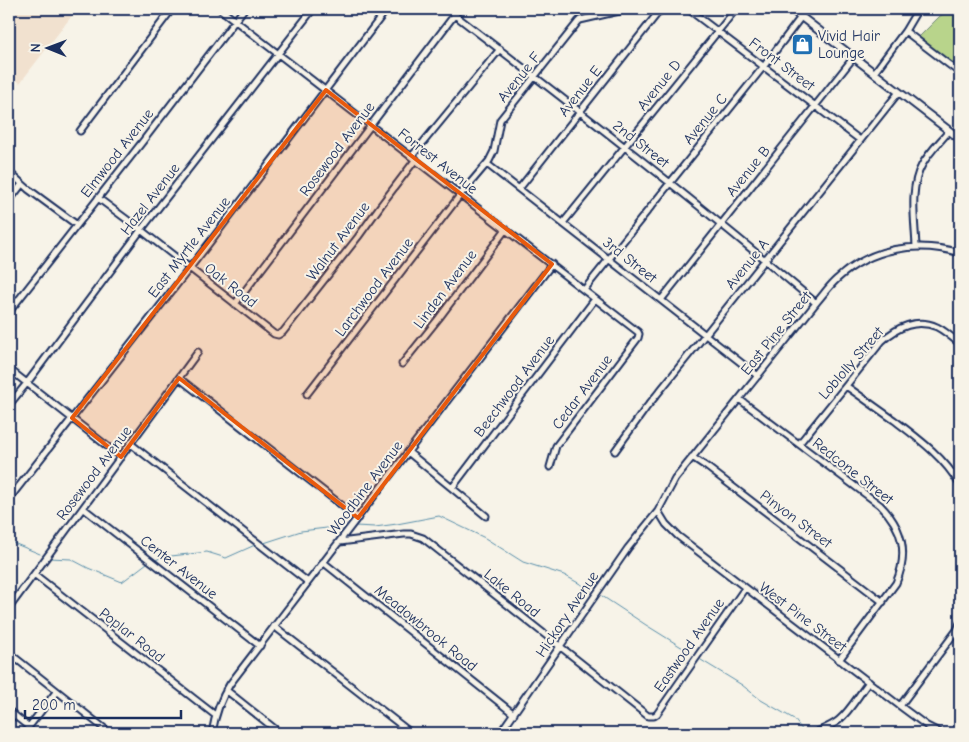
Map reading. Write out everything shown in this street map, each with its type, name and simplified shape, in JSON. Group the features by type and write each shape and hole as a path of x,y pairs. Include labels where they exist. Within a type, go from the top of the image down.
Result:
{"street":[{"path":"80,130 172,9"},
{"name":"Forrest Avenue","path":"220,9 552,264 639,334"},
{"name":"Elmwood Avenue","path":"9,312 244,9"},
{"name":"Hazel Avenue","path":"9,405 313,9"},
{"name":"East Myrtle Avenue","path":"9,499 387,9"},
{"name":"2nd Street","path":"447,9 625,147 766,260 816,303"},
{"name":"Rosewood Avenue","path":"235,304 459,9"},
{"name":"Avenue F","path":"461,194 487,164 494,151 500,120 580,20 628,9"},
{"name":"Avenue E","path":"519,189 661,9"},
{"name":"Front Street","path":"688,9 860,140"},
{"name":"Avenue D","path":"563,223 736,9"},
{"path":"791,9 960,139"},
{"path":"874,73 905,31 918,9"},
{"name":"Avenue C","path":"608,259 764,66 801,17"},
{"path":"905,31 960,73"},
{"name":"Walnut Avenue","path":"278,335 283,332 358,237 414,158 500,49"},
{"name":"Avenue B","path":"661,300 854,57"},
{"name":"Avenue A","path":"614,451 646,408 899,92"},
{"path":"916,247 914,196 916,179 925,160 950,131"},
{"name":"3rd Street","path":"487,164 758,376"},
{"path":"9,172 77,226"},
{"path":"9,201 22,184"},
{"name":"Larchwood Avenue","path":"307,394 461,194"},
{"name":"Oak Road","path":"98,198 142,230 274,334 278,335"},
{"name":"Linden Avenue","path":"402,364 506,229"},
{"name":"East Pine Street","path":"658,511 675,479 836,280 859,263 890,250 916,247 946,249 960,253"},
{"path":"584,290 608,259"},
{"name":"Woodbine Avenue","path":"212,733 215,715 226,690 552,264"},
{"name":"Beechwood Avenue","path":"452,488 595,299"},
{"name":"Loblolly Street","path":"799,444 882,341 900,328 914,324 929,324 939,328 960,344"},
{"name":"Cedar Avenue","path":"550,467 556,446 638,338 639,334"},
{"name":"Rosewood Avenue","path":"9,608 198,352"},
{"path":"9,368 121,457"},
{"path":"179,378 358,518"},
{"path":"846,386 936,453 947,465 960,485"},
{"name":"Redcone Street","path":"739,399 880,505 895,523 903,550 902,568 896,583 839,660"},
{"path":"131,444 308,582"},
{"path":"408,452 486,516"},
{"name":"Pinyon Street","path":"692,457 883,602"},
{"name":"Center Avenue","path":"83,508 260,646"},
{"name":"West Pine Street","path":"658,511 666,524 678,536 900,706 927,726 941,733"},
{"name":"Hickory Avenue","path":"500,733 628,548 658,511"},
{"name":"Lake Road","path":"340,542 404,534 423,538 648,716 654,716"},
{"name":"Meadowbrook Road","path":"323,562 514,714"},
{"name":"Poplar Road","path":"34,574 215,715"},
{"name":"Eastwood Avenue","path":"654,716 745,588"},
{"path":"900,706 957,630 960,623"},
{"path":"274,626 411,733"},
{"path":"9,653 110,733"},
{"path":"815,733 839,720 869,682"},
{"path":"226,690 280,733"},
{"path":"24,733 56,692"},
{"path":"9,711 29,727"}],"highlighted area":[{"path":"326,90 552,264 358,518 179,378 121,457 72,418"}],"shaded area":[{"path":"9,9 77,9 20,83 9,73"}],"green space":[{"path":"953,9 960,9 960,70 918,38 940,16"}],"waterway":[{"path":"355,526 375,527 439,516 485,538 523,562 564,575 591,590"},
{"path":"264,543 301,531 344,526"},
{"path":"11,542 40,554"},
{"path":"156,560 162,557 207,552 226,558 255,545"},
{"path":"49,558 71,559 122,582 147,563"},
{"path":"602,596 691,653"},
{"path":"701,660 742,685 761,700 794,719 803,731"}],"place":[{"name":"Vivid Hair Lounge","path":"802,45"}]}
